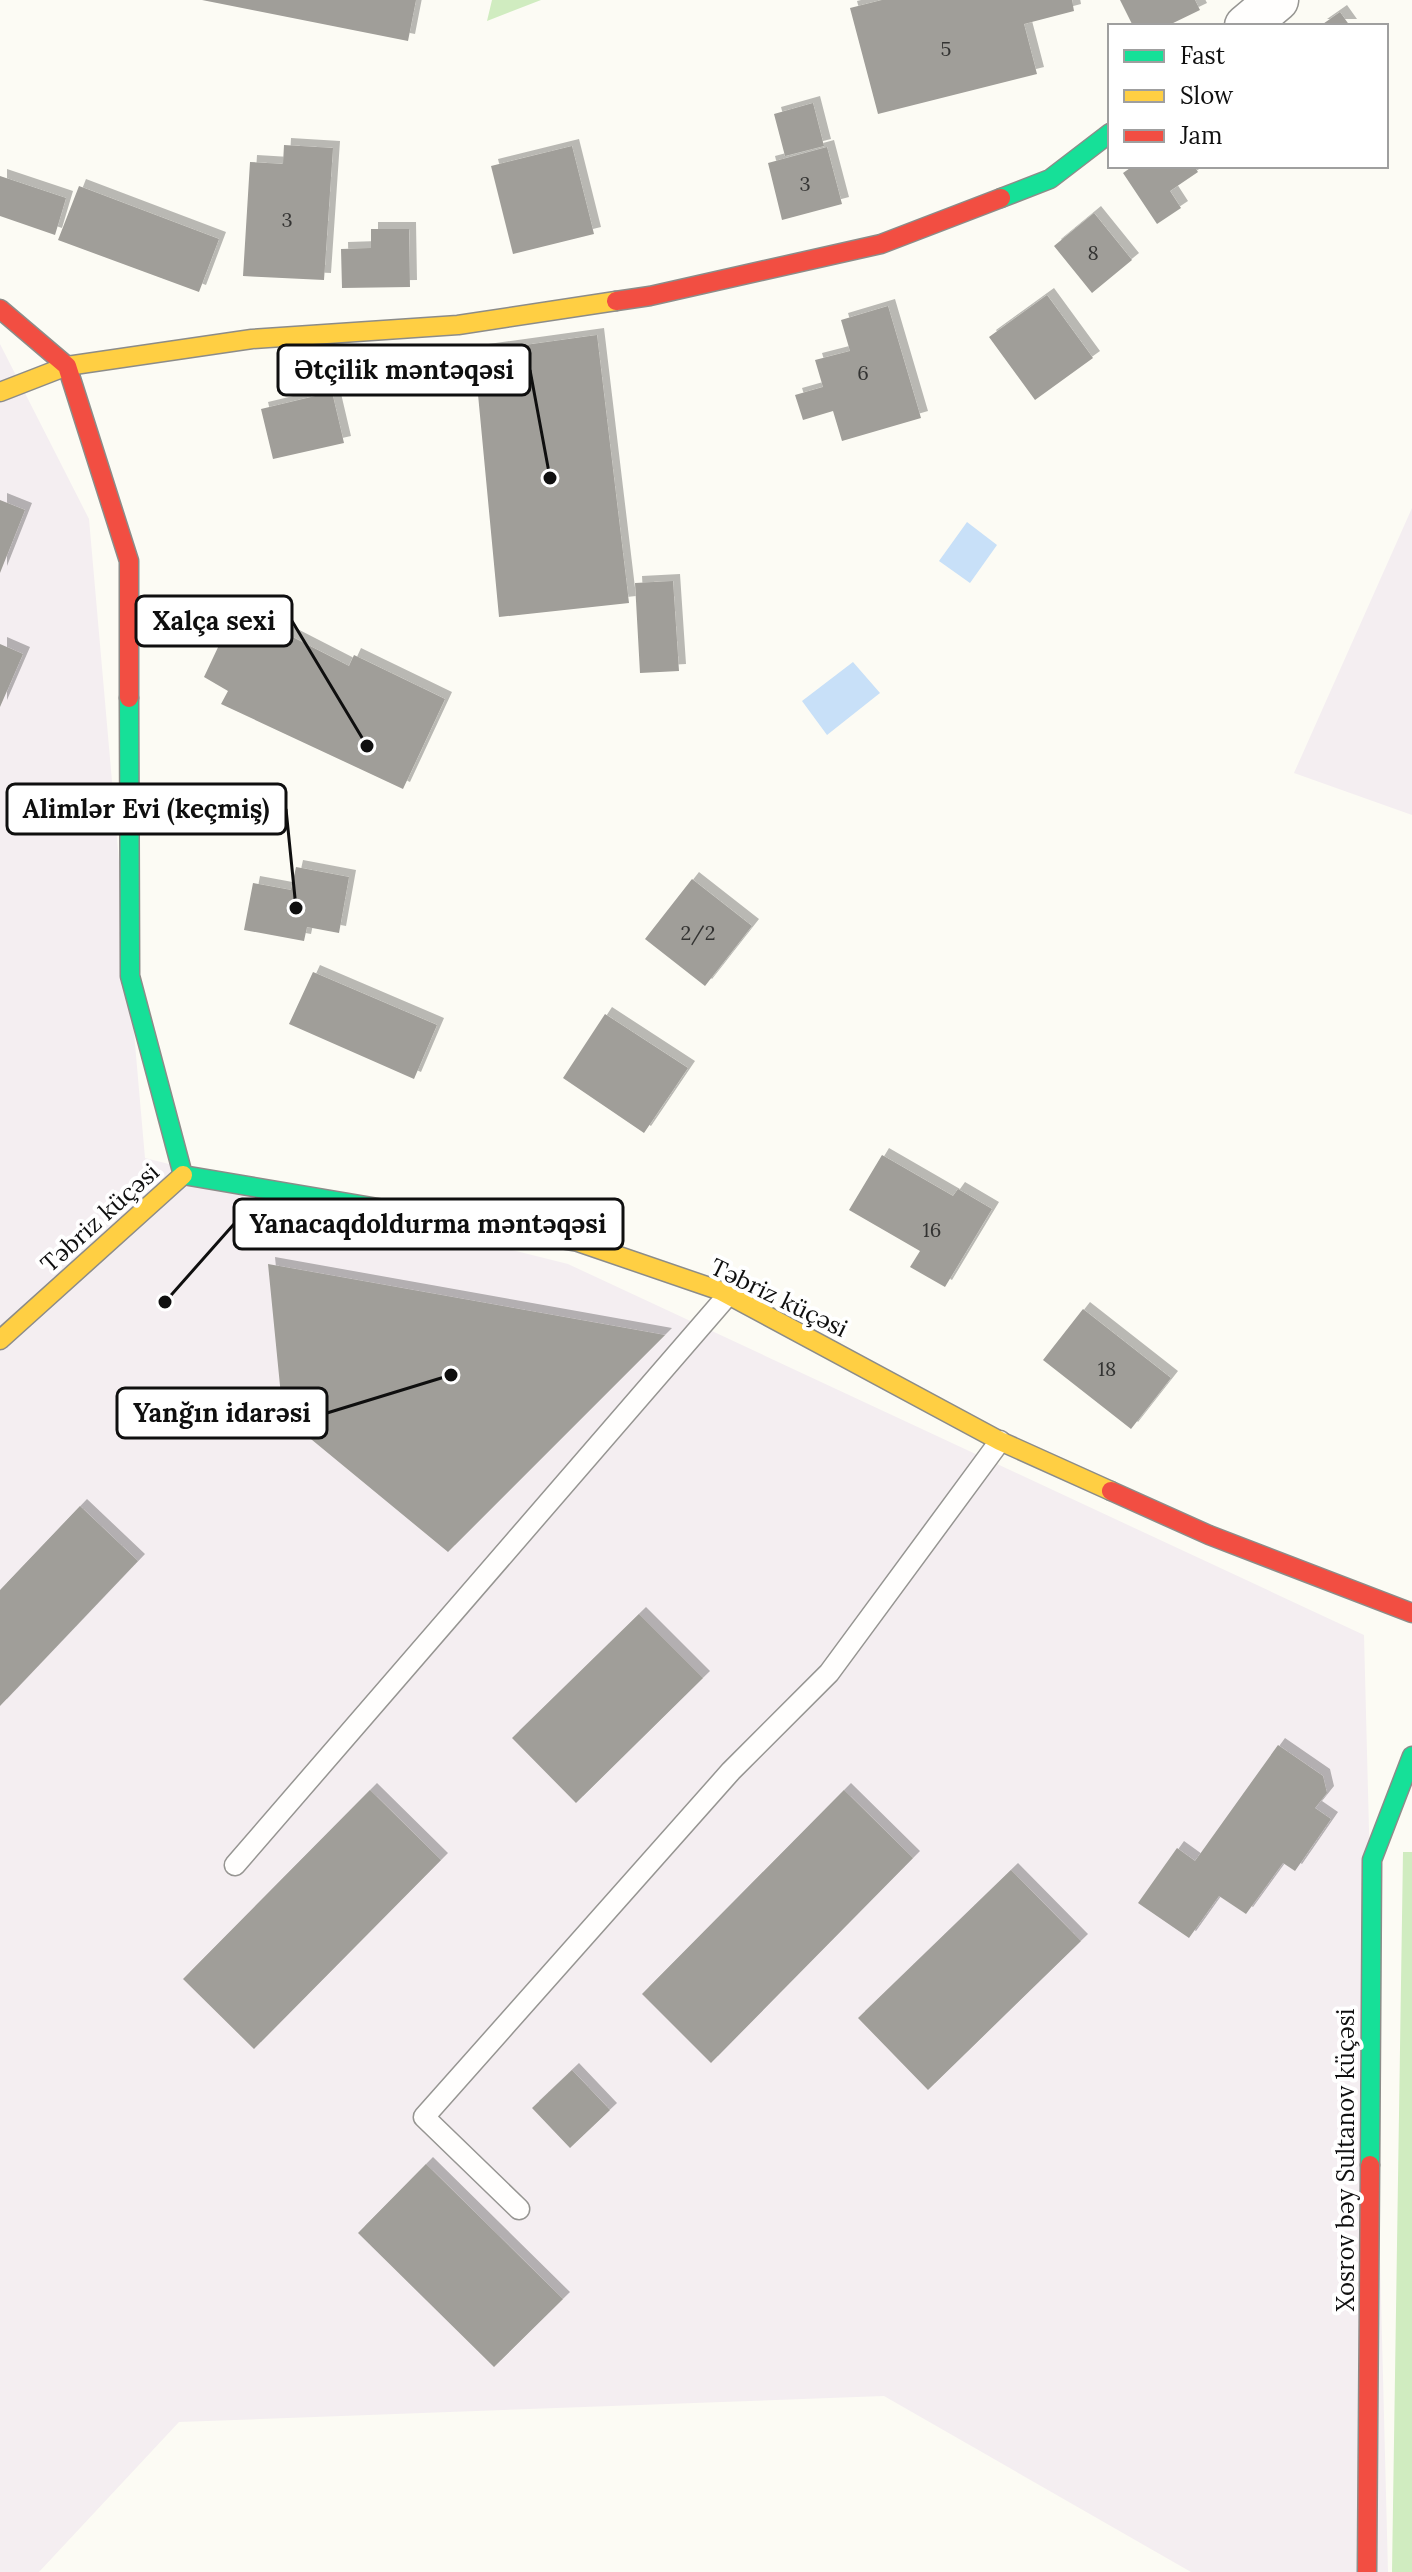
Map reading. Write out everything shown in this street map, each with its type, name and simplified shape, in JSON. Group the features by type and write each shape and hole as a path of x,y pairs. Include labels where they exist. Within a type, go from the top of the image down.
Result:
{"street":[{"path":"1248,24 1277,0"},
{"path":"0,392 67,366 252,339 458,325 681,289 881,244 1050,179 1108,135"},
{"path":"0,309 67,366 129,561 130,976 183,1175"},
{"name":"Təbriz küçəsi","path":"0,1340 183,1175 578,1242 728,1295 1000,1441 1209,1535 1412,1613"},
{"name":"Xosrov bəy Sultanov küçəsi","path":"1367,2572 1372,1860 1412,1756"}],"lane":[{"path":"235,1865 728,1295"},
{"path":"519,2209 424,2117 731,1771 829,1673 1000,1441"}],"shaded area":[{"path":"0,344 89,519 145,1158 568,1264 1364,1635 1388,2572 1191,2572 884,2396 179,2422 39,2572 0,2572"},
{"path":"1412,508 1412,815 1294,773"}],"green space":[{"path":"492,0 541,0 487,21"},
{"path":"1403,1852 1412,1852 1412,2572 1392,2572"}],"water":[{"path":"967,522 997,545 970,583 939,561"},
{"path":"853,662 880,693 827,735 802,701"}],"building":[{"path":"202,0 416,0 408,41"},
{"path":"882,0 1072,0 1074,11 1024,24 1037,74 878,114 850,8"},
{"path":"1120,0 1195,0 1200,10 1171,24 1132,24"},
{"path":"1340,12 1349,24 1323,24"},
{"path":"813,103 824,146 785,156 774,114"},
{"path":"284,145 333,148 324,280 243,276 250,162 283,164"},
{"path":"572,146 594,234 513,254 491,166"},
{"path":"827,147 842,204 782,220 768,163"},
{"path":"1130,168 1195,168 1198,172 1170,191 1181,208 1157,224 1123,173"},
{"path":"0,176 66,198 55,235 0,216"},
{"path":"79,186 219,239 199,292 58,240"},
{"path":"1094,213 1132,260 1092,293 1054,246"},
{"path":"371,229 409,229 410,287 342,288 341,249 371,248"},
{"path":"1047,295 1093,358 1035,400 989,337"},
{"path":"888,306 921,418 842,441 833,411 803,420 795,395 823,387 815,360 850,351 841,320"},
{"path":"597,335 629,603 499,617 474,352"},
{"path":"332,392 344,443 273,459 261,409"},
{"path":"0,500 25,510 0,573"},
{"path":"673,581 679,671 640,673 635,583"},
{"path":"228,626 261,641 271,626 349,666 354,655 445,699 403,789 221,704 228,691 204,677"},
{"path":"0,644 23,654 0,707"},
{"path":"296,867 349,877 339,933 307,927 304,941 244,930 253,883 291,890"},
{"path":"692,879 752,926 705,986 645,939"},
{"path":"313,972 437,1025 414,1079 289,1024"},
{"path":"605,1014 688,1068 644,1133 563,1078"},
{"path":"882,1155 953,1196 958,1189 992,1209 945,1287 910,1267 920,1251 849,1210"},
{"path":"268,1264 665,1335 448,1552 283,1416"},
{"path":"1083,1309 1171,1378 1131,1429 1043,1360"},
{"path":"80,1506 138,1561 0,1706 0,1590"},
{"path":"639,1614 703,1678 576,1803 512,1738"},
{"path":"1278,1745 1323,1776 1327,1793 1315,1808 1331,1819 1295,1871 1283,1863 1246,1914 1219,1896 1189,1938 1138,1903 1177,1848 1195,1861"},
{"path":"370,1790 441,1860 254,2049 183,1979"},
{"path":"844,1790 913,1858 711,2063 642,1994"},
{"path":"1011,1870 1081,1941 928,2090 858,2018"},
{"path":"572,2070 610,2110 570,2148 532,2108"},
{"path":"426,2164 563,2299 494,2367 358,2233"}],"traffic: fast":[{"path":"1001,198 1050,179 1108,135"},
{"path":"129,698 130,976 183,1175"},
{"path":"183,1175 543,1236"},
{"path":"1370,2165 1372,1860 1412,1756"}],"traffic: slow":[{"path":"0,392 67,366 252,339 458,325 616,301"},
{"path":"0,1340 183,1175"},
{"path":"543,1236 578,1242 721,1291 1000,1441 1111,1491"}],"traffic: jam":[{"path":"616,301 881,244 1001,198"},
{"path":"0,309 67,366 129,561 129,698"},
{"path":"1111,1491 1209,1535 1412,1613"},
{"path":"1367,2572 1370,2165"}],"place":[{"name":"Ətçilik məntəqəsi","path":"550,478"},
{"name":"Xalça sexi","path":"367,746"},
{"name":"Alimlər Evi (keçmiş)","path":"296,908"},
{"name":"Yanacaqdoldurma məntəqəsi","path":"165,1302"},
{"name":"Yanğın idarəsi","path":"451,1375"}]}
